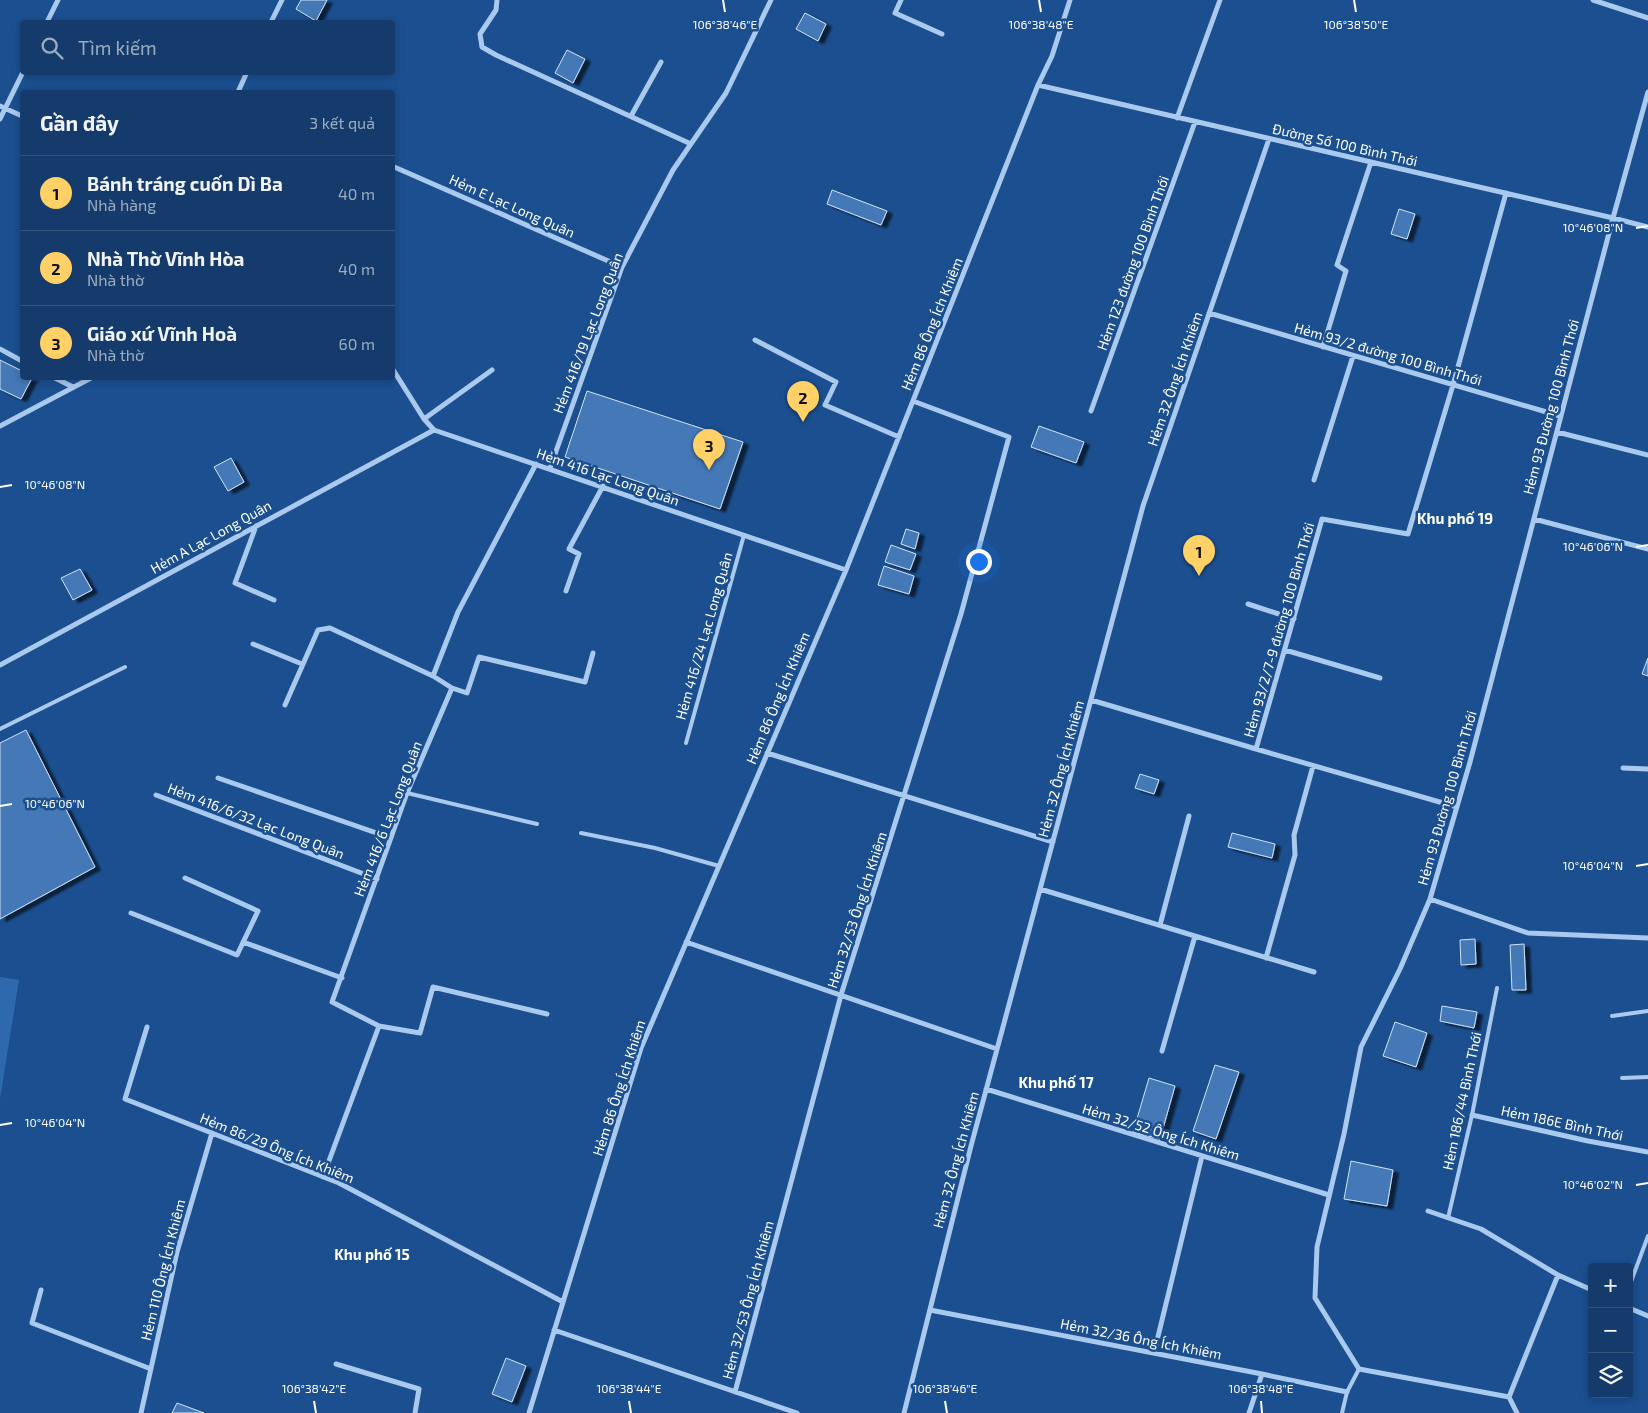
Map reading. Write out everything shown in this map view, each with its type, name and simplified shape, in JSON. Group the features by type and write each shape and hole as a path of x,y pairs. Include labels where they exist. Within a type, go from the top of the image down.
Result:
{"street":[{"path":"48,20 58,0"},
{"path":"272,20 282,0"},
{"path":"497,0 496,10 480,34 482,46 496,55 691,144"},
{"name":"Hẻm 416/19 Lạc Long Quân","path":"550,468 622,267 673,170 726,93 771,0"},
{"path":"901,0 895,13 942,34"},
{"path":"1177,118 1220,0"},
{"path":"1593,0 1648,18"},
{"name":"Hẻm 86 Ông Ích Khiêm","path":"529,1413 641,1048 846,570 1038,86 1052,56 1068,1"},
{"path":"631,116 661,62"},
{"path":"0,119 2,107 21,75"},
{"path":"239,90 246,75"},
{"name":"Đường Số 100 Bình Thới","path":"1038,86 1648,227"},
{"name":"Hẻm 93 Đường 100 Bình Thới","path":"1359,1369 1315,1298 1317,1247 1344,1134 1361,1047 1400,969 1430,899 1473,752 1612,218 1648,92"},
{"path":"2,107 20,115"},
{"name":"Hẻm 123 đường 100 Bình Thới","path":"1092,411 1195,122"},
{"name":"Hẻm 32 Ông Ích Khiêm","path":"904,1413 986,1089 1144,506 1269,139"},
{"path":"1323,347 1346,270 1337,265 1371,162"},
{"name":"Hẻm E Lạc Long Quân","path":"395,167 622,267"},
{"path":"1453,385 1506,194"},
{"name":"Hẻm 93/2 đường 100 Bình Thới","path":"1209,314 1560,416"},
{"path":"755,340 836,382 825,405 898,437"},
{"path":"0,349 20,359"},
{"path":"1314,480 1352,356"},
{"path":"424,419 492,370"},
{"name":"Hẻm 416 Lạc Long Quân","path":"395,373 424,419 434,430 846,570"},
{"path":"59,380 73,387"},
{"path":"0,426 87,380"},
{"name":"Hẻm 93/2/7-9 đường 100 Bình Thới","path":"1256,750 1322,519 1408,534 1453,385"},
{"name":"Hẻm 32/53 Ông Ích Khiêm","path":"735,1392 841,995 961,614 1009,437 913,401"},
{"name":"Hẻm A Lạc Long Quân","path":"0,665 434,430"},
{"path":"1557,432 1648,455"},
{"path":"433,676 458,612 536,464"},
{"path":"566,591 579,554 569,549 603,486"},
{"path":"1534,519 1648,549"},
{"path":"256,525 235,583 274,600"},
{"path":"1248,604 1294,620"},
{"path":"285,705 318,630 330,628 433,676 452,688 467,693 479,657 585,682 593,653"},
{"path":"253,644 302,664"},
{"path":"1285,650 1380,678"},
{"name":"Hẻm 416/6 Lạc Long Quân","path":"379,1026 332,1002 407,793 452,688"},
{"path":"1091,700 1256,750 1457,807"},
{"path":"767,753 1053,842"},
{"path":"1266,958 1295,855 1294,835 1313,766"},
{"path":"1624,768 1648,769"},
{"path":"218,778 391,838"},
{"name":"Hẻm 416/6/32 Lạc Long Quân","path":"156,795 376,879"},
{"path":"1160,925 1189,816"},
{"path":"131,913 238,955 258,910 185,878"},
{"path":"1040,889 1314,972"},
{"path":"1430,899 1528,933 1648,938"},
{"path":"1162,1051 1195,936"},
{"path":"243,942 342,978"},
{"path":"686,942 997,1048"},
{"path":"323,1176 379,1026 420,1033 433,987 547,1014"},
{"name":"Hẻm 86/29 Ông Ích Khiêm","path":"147,1027 125,1099 340,1183 563,1302"},
{"name":"Hẻm 32/52 Ông Ích Khiêm","path":"986,1089 1329,1195"},
{"name":"Hẻm 186E Bình Thới","path":"1472,1115 1588,1141 1648,1152"},
{"name":"Hẻm 110 Ông Ích Khiêm","path":"141,1413 177,1252 212,1133"},
{"path":"1154,1353 1202,1156"},
{"path":"1428,1211 1481,1229 1558,1275 1588,1288"},
{"path":"1517,1413 1509,1397 1558,1275"},
{"path":"41,1290 32,1323 151,1369"},
{"name":"Hẻm 32/36 Ông Ích Khiêm","path":"930,1310 1347,1392"},
{"path":"1633,1310 1648,1316"},
{"name":"Hẻm 32/53 Ông Ích Khiêm","path":"554,1330 797,1413"},
{"path":"336,1364 419,1389 415,1413"},
{"path":"1359,1369 1509,1397"},
{"path":"1249,1413 1262,1374"}],"lane":[{"name":"Hẻm 416/24 Lạc Long Quân","path":"686,743 744,535"},
{"path":"0,729 125,667"},
{"path":"407,793 536,824"},
{"path":"581,833 655,848 719,866"},
{"name":"Hẻm 186/44 Bình Thới","path":"1448,1218 1472,1115 1497,988"},
{"path":"1612,1016 1648,1011"},
{"path":"1622,1078 1648,1077"},
{"path":"1633,1276 1648,1236"},
{"path":"1342,1413 1347,1392 1359,1369"}],"shaded area":[{"path":"0,977 19,980 0,1099"}],"building":[{"path":"301,0 327,0 317,20 296,9"},
{"path":"805,13 826,24 818,41 796,29"},
{"path":"567,50 585,59 573,83 555,73"},
{"path":"832,190 887,211 881,225 827,204"},
{"path":"1399,209 1415,214 1407,239 1391,234"},
{"path":"0,360 20,370 20,380 31,380 21,399 0,389"},
{"path":"587,391 743,442 720,509 565,457"},
{"path":"1039,426 1084,442 1076,463 1031,447"},
{"path":"231,458 244,482 228,491 214,467"},
{"path":"906,529 919,533 915,549 901,544"},
{"path":"891,545 916,554 910,570 885,562"},
{"path":"884,566 914,576 909,594 878,585"},
{"path":"80,569 92,590 73,600 61,578"},
{"path":"1648,658 1648,676 1642,674"},
{"path":"26,730 95,867 0,919 0,743"},
{"path":"1140,774 1159,780 1154,794 1135,788"},
{"path":"1232,833 1275,844 1272,858 1228,847"},
{"path":"1475,939 1476,964 1461,965 1460,940"},
{"path":"1524,944 1526,990 1512,990 1510,945"},
{"path":"1442,1006 1477,1012 1474,1028 1440,1021"},
{"path":"1395,1022 1427,1033 1416,1067 1383,1056"},
{"path":"1215,1065 1239,1072 1216,1139 1193,1131"},
{"path":"1149,1078 1175,1086 1160,1139 1133,1132"},
{"path":"1351,1161 1393,1170 1387,1206 1344,1199"},
{"path":"506,1358 526,1366 512,1402 492,1394"},
{"path":"177,1403 204,1413 172,1413"}],"place":[{"name":"Nhà Thờ Vĩnh Hòa","path":"803,422"},
{"name":"Giáo xứ Vĩnh Hoà","path":"709,470"},
{"name":"Bánh tráng cuốn Dì Ba","path":"1199,576"}],"district":[{"name":"Khu phố 19","path":"1455,519"},
{"name":"Khu phố 17","path":"1056,1083"},
{"name":"Khu phố 15","path":"372,1255"}]}
